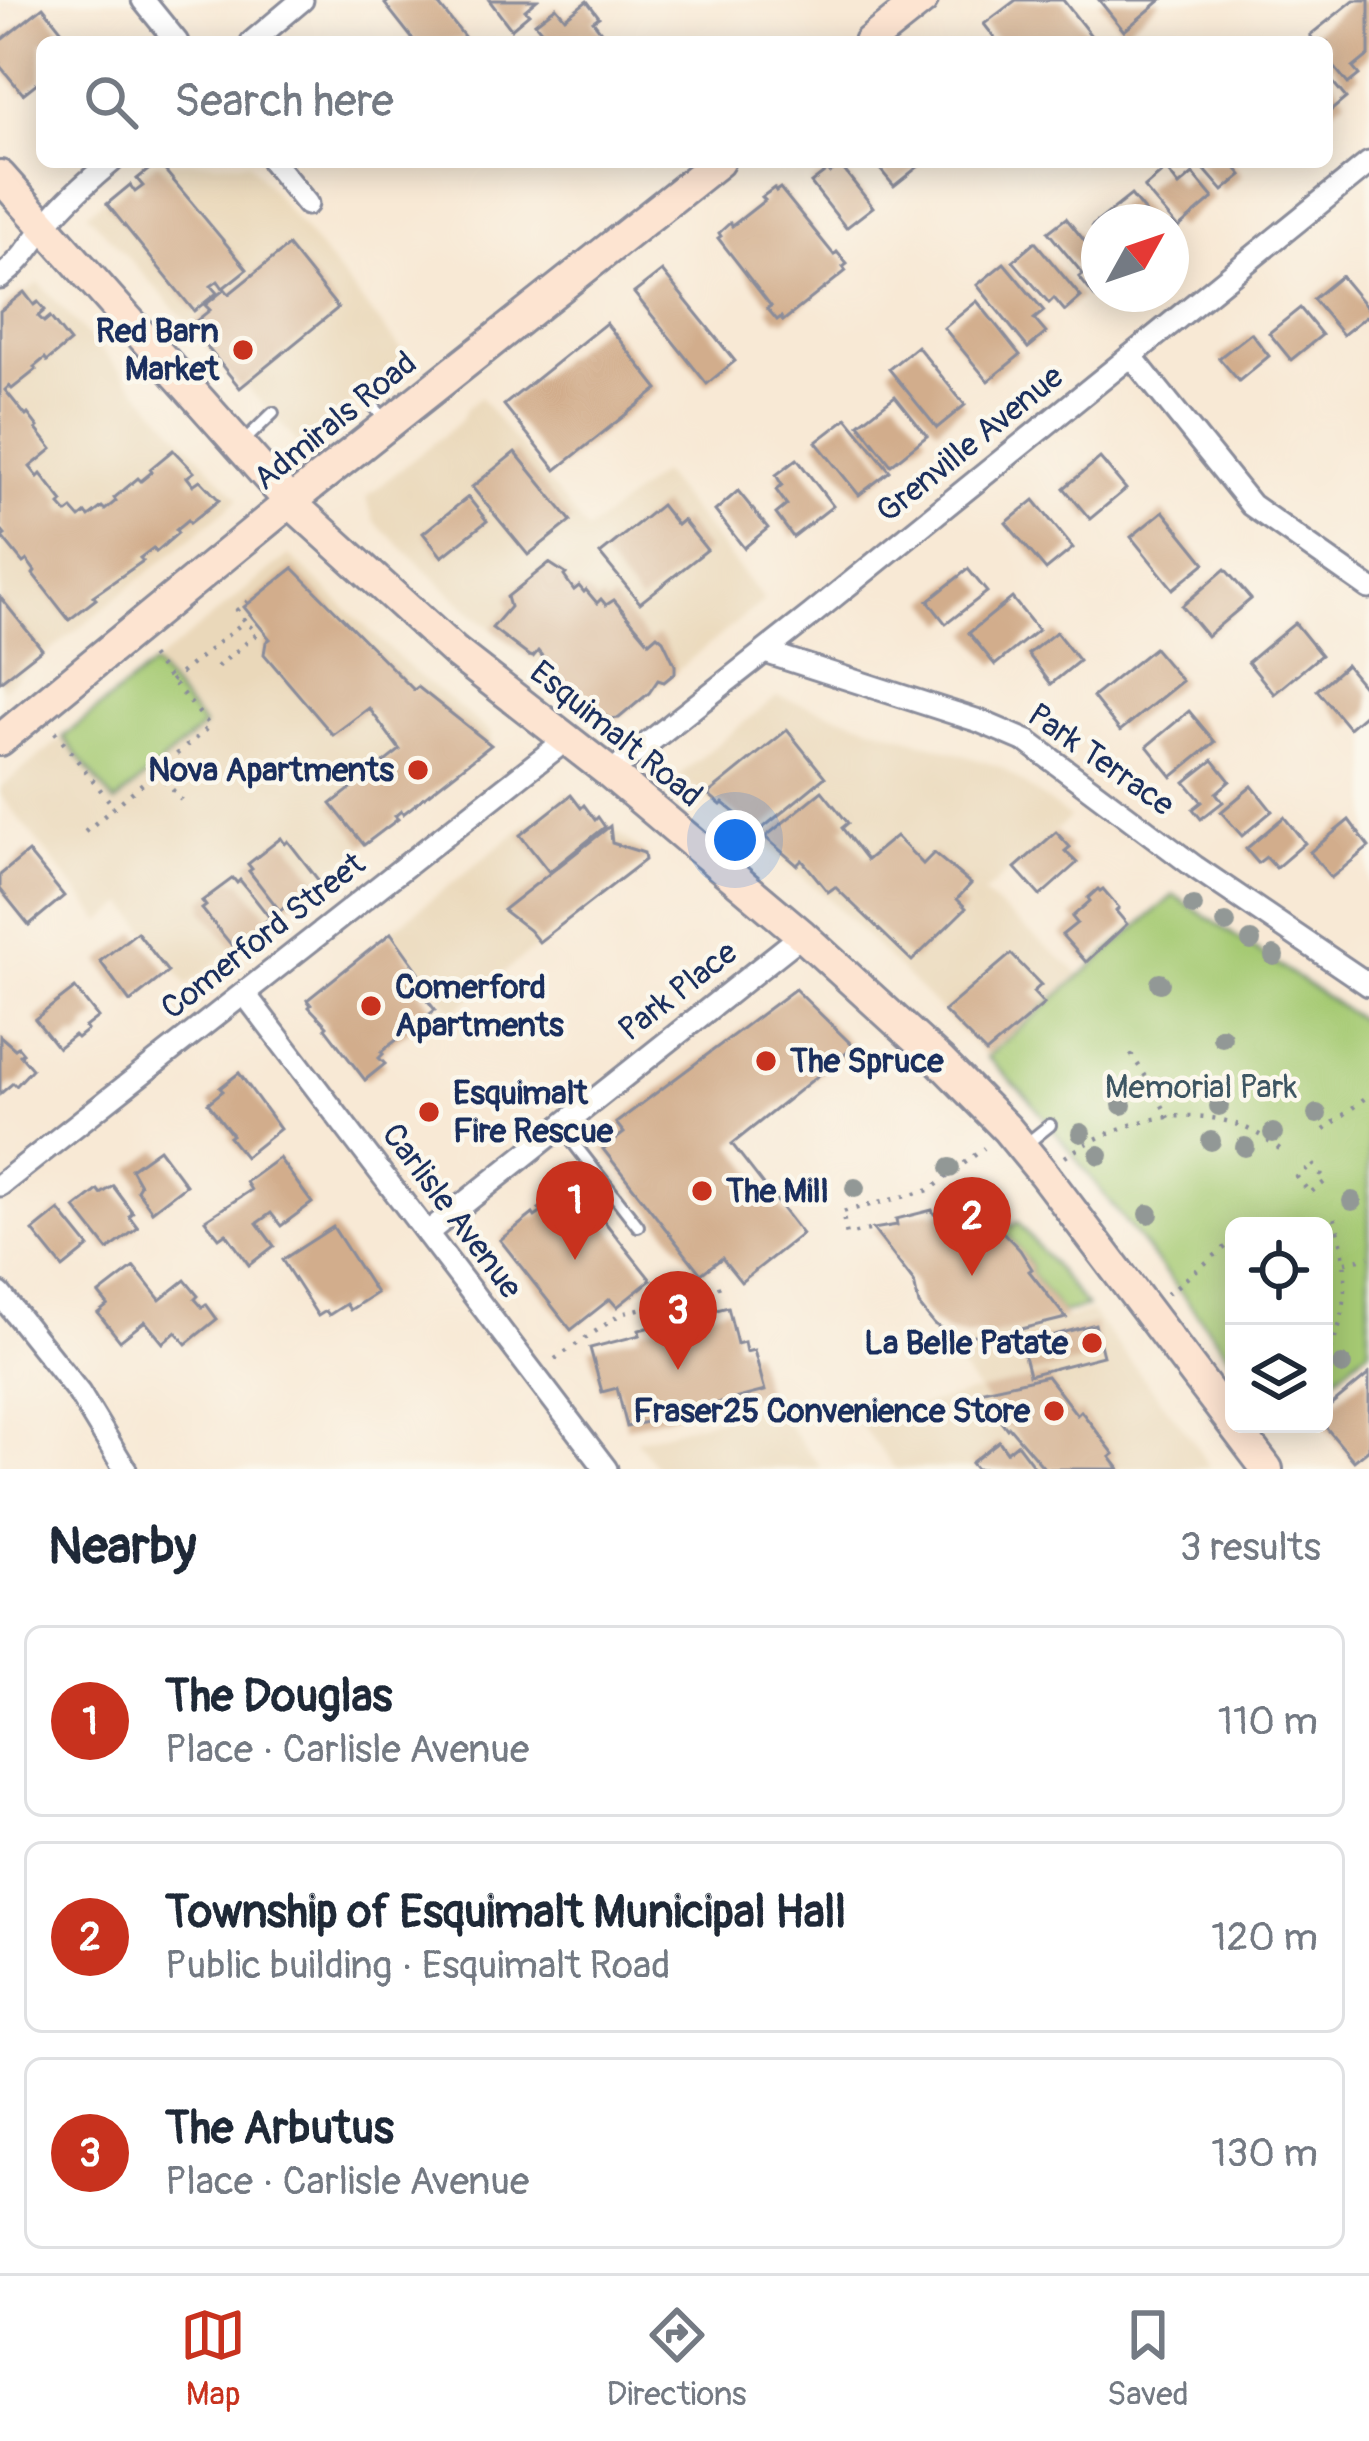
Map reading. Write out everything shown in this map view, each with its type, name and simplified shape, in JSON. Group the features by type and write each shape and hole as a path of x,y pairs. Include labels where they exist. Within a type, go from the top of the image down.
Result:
{"main road":[{"path":"877,36 922,0"},
{"name":"Admirals Road","path":"0,740 710,168"},
{"name":"Esquimalt Road","path":"0,176 290,502 455,652 610,773 802,935 939,1060 1015,1138 1267,1469"}],"street":[{"path":"143,0 171,36"},
{"path":"258,36 302,0"},
{"name":"Grenville Avenue","path":"610,773 1369,163"},
{"path":"0,278 21,262 70,196 103,168"},
{"path":"278,168 307,204"},
{"path":"1131,356 1251,505 1369,588"},
{"name":"Park Terrace","path":"765,652 979,721 1028,742 1195,867 1369,985"},
{"name":"Comerford Street","path":"0,1185 567,740"},
{"name":"Park Place","path":"427,1233 802,935"},
{"name":"Carlisle Avenue","path":"244,993 606,1469"},
{"path":"0,1294 79,1394 125,1469"}],"lane":[{"path":"364,394 388,424"},
{"path":"239,445 272,413"},
{"path":"1015,1138 1050,1125"},
{"path":"561,1126 638,1226"}],"path":[{"path":"217,667 257,634 237,610 254,600"},
{"path":"172,681 245,621"},
{"path":"85,832 210,726 132,633"},
{"path":"36,710 114,807"},
{"path":"157,771 181,800"},
{"path":"1130,1054 1169,1118"},
{"path":"1324,1130 1369,1095"},
{"path":"1043,1173 1083,1145 1126,1124 1169,1118 1218,1119 1246,1128 1282,1151"},
{"path":"869,1230 847,1235 842,1212 930,1190 1015,1138"},
{"path":"1295,1192 1304,1185 1310,1193 1326,1180 1320,1172 1329,1166"},
{"path":"1333,1214 1344,1262 1343,1312 1333,1346"},
{"path":"1148,1309 1225,1247"},
{"path":"1344,1262 1369,1257"},
{"path":"533,1373 621,1314 729,1284"}],"shaded area":[{"path":"143,168 254,168 408,358 300,445 87,213"},
{"path":"39,283 239,499 3,689 0,314"},
{"path":"480,397 587,531 661,473 764,600 612,723 468,610 374,521 366,497 460,422"},
{"path":"289,555 414,672 491,733 490,748 187,985 126,904 102,922 0,795 0,788"},
{"path":"777,696 1001,767 1070,818 983,894 1081,975 987,1057 828,898 679,775"},
{"path":"567,793 650,858 453,1012 391,931"},
{"path":"1091,1312 1192,1439 1210,1469 895,1469 858,1422 978,1391 946,1349"},
{"path":"771,1404 822,1469 658,1469 636,1440"}],"green space":[{"path":"153,665 204,726 115,803 63,737"},
{"name":"Memorial Park","path":"1174,895 1369,1026 1369,1349 1333,1379 1333,1217 1225,1217 1225,1349 1031,1101 987,1057"},
{"path":"1001,1215 1011,1227 1018,1222 1087,1307 1062,1313 1029,1271 1032,1268 1013,1241 997,1226 990,1232 986,1228"}],"building":[{"path":"435,0 464,36 410,36 385,4"},
{"path":"489,0 537,0 511,29"},
{"path":"1016,0 1063,0 1091,36 993,36 984,24"},
{"path":"1099,0 1161,0 1124,31"},
{"path":"1354,0 1369,0 1369,55 1353,68 1359,75 1348,84 1333,65 1333,36 1310,35"},
{"path":"587,1 599,17 593,21 604,36 542,36 535,23 556,7 565,18"},
{"path":"43,7 66,36 36,36 36,84 23,94 0,66 0,41"},
{"path":"1333,82 1346,98 1333,109"},
{"path":"151,168 163,168 247,269 223,288 218,281 211,286 217,293 194,311 107,204 130,185 135,192 143,186 137,179"},
{"path":"842,168 873,207 846,228 811,183"},
{"path":"879,168 916,168 894,186"},
{"path":"1203,168 1236,168 1242,175 1223,191"},
{"path":"1166,169 1179,186 1193,174 1213,198 1189,219 1189,204 1158,204 1144,188"},
{"path":"774,188 780,188 834,255 837,252 847,264 846,271 783,321 767,308 771,306 718,238"},
{"path":"1066,218 1081,237 1081,272 1048,232"},
{"path":"1035,242 1081,297 1065,311 1054,298 1049,303 1013,261"},
{"path":"288,246 338,308 240,388 190,326 210,310 205,305 225,289 229,294"},
{"path":"1004,263 1044,311 1034,319 1046,333 1028,348 977,285"},
{"path":"662,271 735,361 707,384 634,293"},
{"path":"1341,276 1369,310 1343,335 1313,299"},
{"path":"24,292 45,310 38,316 44,322 50,317 70,342 5,390 52,449 30,467 38,477 41,474 67,513 72,509 80,518 102,507 105,510 173,450 194,472 187,477 193,485 200,480 219,500 190,523 188,520 156,552 153,548 140,558 143,561 93,596 96,599 69,620 0,529 0,311"},
{"path":"977,301 1020,355 988,381 944,328"},
{"path":"1300,308 1322,335 1291,360 1269,333"},
{"path":"606,323 658,389 556,470 504,405"},
{"path":"1251,333 1269,356 1239,381 1219,358"},
{"path":"917,346 965,405 937,428 889,369"},
{"path":"895,396 927,436 891,465 859,424"},
{"path":"847,418 890,471 859,495 816,442"},
{"path":"515,452 571,521 528,555 472,487"},
{"path":"1100,458 1126,489 1090,519 1064,488"},
{"path":"797,459 833,506 793,537 776,514 787,505 776,490 782,485 776,475"},
{"path":"738,491 768,528 744,548 715,511"},
{"path":"468,497 487,521 442,557 423,533"},
{"path":"1034,500 1073,548 1046,570 1006,523"},
{"path":"661,505 677,525 683,520 707,550 640,603 600,554"},
{"path":"1163,511 1205,563 1173,589 1131,537"},
{"path":"549,563 566,574 574,590 579,586 597,603 614,600 649,642 657,635 663,640 675,665 675,673 664,682 658,680 619,718 609,719 541,665 543,657 538,651 529,656 492,628 510,607 507,597"},
{"path":"293,568 414,690 418,687 491,745 403,814 401,811 395,816 398,819 364,845 331,804 400,750 369,708 333,735 264,654 270,639 244,607"},
{"path":"968,569 987,592 946,624 928,601"},
{"path":"1225,569 1251,599 1207,636 1182,606"},
{"path":"0,597 42,649 0,682"},
{"path":"1012,598 1038,630 995,665 969,633"},
{"path":"1295,623 1321,655 1274,694 1248,662"},
{"path":"1056,632 1079,661 1051,684 1028,654"},
{"path":"1154,648 1182,681 1120,731 1093,697"},
{"path":"1346,665 1369,693 1369,711 1349,728 1317,690"},
{"path":"1189,711 1215,742 1172,777 1147,746"},
{"path":"787,730 825,777 758,832 708,794"},
{"path":"1213,760 1230,781 1216,793 1223,802 1201,819 1193,809 1202,802 1185,782"},
{"path":"1252,786 1272,811 1242,836 1221,812"},
{"path":"822,791 848,823 842,828 867,860 896,836 923,864 934,853 971,884 957,899 966,908 912,961 835,887 828,892 802,860 797,865 765,837"},
{"path":"571,795 605,827 549,872 520,835"},
{"path":"1284,817 1305,843 1276,868 1266,857 1258,863 1246,849"},
{"path":"1349,820 1369,847 1331,878 1310,852"},
{"path":"610,826 612,843 644,853 645,860 539,942 503,910"},
{"path":"1056,832 1077,863 1040,896 1015,868"},
{"path":"281,838 319,881 280,911 248,864"},
{"path":"28,852 64,896 29,925 0,889 0,875"},
{"path":"233,878 237,883 240,880 270,918 233,947 202,909 206,906 202,901"},
{"path":"1098,889 1119,908 1116,911 1127,924 1086,962 1062,935 1077,923 1072,917"},
{"path":"137,932 168,972 130,1002 100,961"},
{"name":"Comerford Apartments","path":"391,933 419,972 411,979 435,1010 381,1052 379,1058 385,1064 365,1080 307,1000"},
{"path":"1011,954 1041,985 1033,992 1044,1004 986,1053 944,1011"},
{"path":"75,988 98,1017 77,1038 74,1035 58,1048 35,1019"},
{"name":"The Mill","path":"795,989 854,1047 732,1144 802,1234 741,1282 722,1258 701,1274 603,1149 624,1133 616,1123"},
{"path":"0,1036 18,1047 32,1069 0,1094"},
{"path":"239,1073 280,1129 245,1157 208,1103"},
{"path":"159,1149 186,1185 152,1211 137,1190 140,1185 131,1169"},
{"path":"279,1158 312,1203 281,1226 271,1213 257,1223 274,1246 249,1265 226,1233 219,1238 205,1220 251,1190 246,1182"},
{"path":"573,1182 651,1280 617,1307 610,1299 571,1330 500,1240 542,1212 539,1209"},
{"path":"113,1186 138,1228 108,1250 75,1208 98,1190 101,1194"},
{"path":"59,1210 89,1247 63,1268 33,1231"},
{"path":"932,1210 934,1214 946,1210 971,1242 997,1226 1020,1250 1029,1271 1066,1318 985,1338 984,1334 949,1333 934,1324 919,1305 914,1282 873,1229"},
{"path":"333,1227 376,1293 350,1310 346,1304 318,1316 282,1260"},
{"path":"134,1267 160,1300 185,1280 198,1296 195,1299 202,1307 206,1304 217,1319 186,1344 176,1332 163,1343 145,1321 120,1341 98,1313 108,1305 99,1294"},
{"path":"728,1307 737,1344 744,1342 746,1352 754,1350 765,1391 627,1427 617,1388 602,1392 590,1348"},
{"path":"1095,1324 1103,1356 1029,1375 1021,1344"},
{"path":"1369,1374 1369,1449 1354,1461 1331,1433 1333,1404"},
{"path":"1047,1376 1077,1415 1081,1411 1114,1454 1110,1457 1119,1469 1045,1469 979,1391"},
{"path":"999,1441 1007,1452 1017,1444 1036,1469 976,1469 971,1463"}],"place":[{"name":"Red Barn Market","path":"243,350"},
{"name":"Nova Apartments","path":"418,770"},
{"name":"Comerford Apartments","path":"371,1006"},
{"name":"The Spruce","path":"766,1061"},
{"name":"Esquimalt Fire Rescue","path":"429,1112"},
{"name":"The Mill","path":"702,1191"},
{"name":"The Douglas","path":"575,1260"},
{"name":"Township of Esquimalt Municipal Hall","path":"972,1276"},
{"name":"La Belle Patate","path":"1092,1343"},
{"name":"The Arbutus","path":"678,1370"},
{"name":"Fraser25 Convenience Store","path":"1054,1411"}]}
